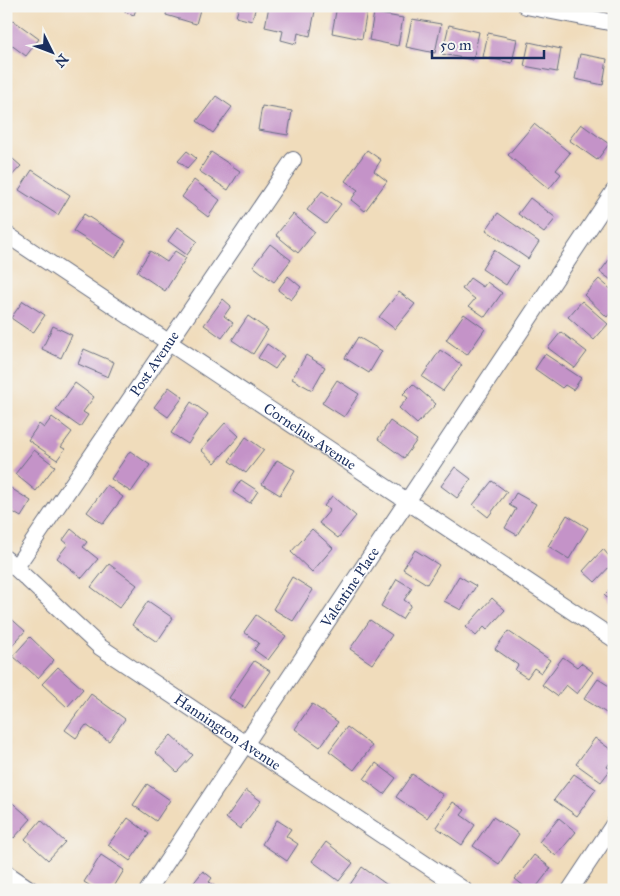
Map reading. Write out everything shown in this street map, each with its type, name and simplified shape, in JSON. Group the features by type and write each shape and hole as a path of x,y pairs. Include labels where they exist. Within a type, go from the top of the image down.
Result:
{"street":[{"path":"526,6 614,23"},
{"name":"Post Avenue","path":"11,563 168,342 293,160"},
{"name":"Valentine Place","path":"148,890 614,191"},
{"name":"Cornelius Avenue","path":"6,234 614,639"},
{"name":"Hannington Avenue","path":"11,563 100,647 464,890"},
{"path":"570,890 614,824"},
{"path":"6,873 31,890"}],"building":[{"path":"127,6 137,6 134,15 125,12"},
{"path":"168,6 201,6 196,24 166,15"},
{"path":"239,6 256,6 252,21 236,17"},
{"path":"269,6 294,6 315,11 310,36 298,33 296,44 281,40 283,31 265,27"},
{"path":"337,6 367,10 362,39 332,33"},
{"path":"374,13 403,18 398,46 369,40"},
{"path":"6,15 39,39 26,56 6,41"},
{"path":"412,19 441,24 435,53 406,47"},
{"path":"449,25 479,32 473,60 442,54"},
{"path":"488,33 517,39 512,63 483,57"},
{"path":"529,42 561,49 557,72 524,66"},
{"path":"580,54 607,59 603,85 575,79"},
{"path":"216,96 232,107 213,133 197,121"},
{"path":"262,106 292,111 288,135 258,130"},
{"path":"534,124 570,153 556,170 561,174 549,189 508,155"},
{"path":"581,124 609,144 597,160 569,140"},
{"path":"367,150 381,160 374,171 387,181 365,211 351,200 358,190 345,181"},
{"path":"187,151 196,158 187,168 178,161"},
{"path":"211,152 240,171 228,190 199,171"},
{"path":"6,153 21,166 6,182"},
{"path":"32,170 70,195 58,215 19,190"},
{"path":"194,180 220,200 208,217 182,197"},
{"path":"322,191 341,204 326,224 307,210"},
{"path":"530,198 556,218 544,233 518,214"},
{"path":"498,213 539,242 528,259 486,230"},
{"path":"84,214 126,241 115,258 73,231"},
{"path":"293,214 315,232 298,253 276,235"},
{"path":"178,227 197,241 187,255 168,241"},
{"path":"270,244 291,260 274,282 253,266"},
{"path":"494,250 518,266 506,285 482,269"},
{"path":"150,251 167,262 175,251 186,258 165,291 137,272"},
{"path":"612,256 614,257 614,282 600,272"},
{"path":"288,276 301,287 291,300 278,290"},
{"path":"470,278 483,287 487,282 502,293 485,317 469,306 475,299 462,289"},
{"path":"599,279 614,292 614,309 607,317 584,295"},
{"path":"399,292 415,304 395,329 379,317"},
{"path":"223,299 231,306 224,316 233,323 222,338 204,325"},
{"path":"23,301 45,315 33,333 11,318"},
{"path":"582,301 608,324 594,340 568,317"},
{"path":"464,314 485,329 467,355 446,340"},
{"path":"248,316 268,330 253,354 232,340"},
{"path":"53,326 72,335 61,358 42,349"},
{"path":"561,332 587,352 575,368 548,348"},
{"path":"358,337 382,351 369,373 345,358"},
{"path":"267,344 284,356 275,369 258,358"},
{"path":"84,349 114,362 108,377 78,364"},
{"path":"440,350 462,365 443,391 422,377"},
{"path":"545,354 581,378 573,390 565,385 562,388 535,369"},
{"path":"306,355 325,367 312,390 292,379"},
{"path":"337,380 359,394 344,417 322,403"},
{"path":"75,383 94,397 83,412 88,415 80,427 56,410"},
{"path":"413,384 436,404 417,424 399,408 408,398 403,394"},
{"path":"169,387 183,397 168,417 154,407"},
{"path":"191,402 208,414 188,444 171,433"},
{"path":"52,417 72,432 61,447 65,449 57,460 28,440 39,424 44,428"},
{"path":"390,421 417,440 404,458 378,439"},
{"path":"225,423 239,436 215,463 201,450"},
{"path":"246,437 264,450 246,473 229,461"},
{"path":"34,450 55,466 36,491 15,474"},
{"path":"130,451 150,465 131,492 111,479"},
{"path":"277,460 295,470 280,495 262,484"},
{"path":"455,467 471,479 457,498 441,486"},
{"path":"241,480 258,491 250,503 233,492"},
{"path":"492,481 507,492 488,517 473,505"},
{"path":"6,485 31,501 21,517 6,508"},
{"path":"107,485 123,497 103,524 87,512"},
{"path":"516,493 536,504 517,535 505,528 516,509 509,505"},
{"path":"332,496 356,516 338,538 319,523 330,510 324,506"},
{"path":"567,515 588,528 569,559 548,546"},
{"path":"71,529 87,542 83,547 98,559 82,578 57,558 68,544 63,540"},
{"path":"312,529 333,548 312,572 291,552"},
{"path":"603,549 614,562 595,582 583,571"},
{"path":"415,550 439,565 427,584 403,569"},
{"path":"109,564 137,585 119,608 91,587"},
{"path":"459,576 476,586 461,610 444,601"},
{"path":"292,577 313,590 293,621 273,609"},
{"path":"397,579 412,588 404,600 411,605 402,619 381,606"},
{"path":"614,585 614,604 604,595"},
{"path":"492,598 505,610 487,630 484,627 476,636 466,627"},
{"path":"148,601 173,618 157,642 132,625"},
{"path":"6,614 25,631 10,648 6,645"},
{"path":"256,615 286,636 268,660 254,650 259,643 244,632"},
{"path":"370,620 392,635 372,664 350,649"},
{"path":"508,631 550,660 541,673 534,668 527,678 515,670 518,665 495,649"},
{"path":"30,637 54,660 38,678 13,656"},
{"path":"563,657 577,667 581,663 593,672 577,694 566,685 557,696 542,685"},
{"path":"254,661 270,671 245,708 229,698"},
{"path":"58,667 83,689 67,707 42,684"},
{"path":"598,679 614,689 614,712 611,716 584,699"},
{"path":"91,694 125,719 109,741 86,725 76,738 65,730"},
{"path":"312,704 338,722 320,747 295,729"},
{"path":"347,727 372,746 354,770 329,751"},
{"path":"171,735 193,755 177,772 155,752"},
{"path":"595,738 614,752 614,757 607,767 611,769 601,782 576,764"},
{"path":"376,763 396,778 384,794 364,779"},
{"path":"412,774 443,795 427,818 396,797"},
{"path":"574,774 596,789 577,816 554,800"},
{"path":"147,784 170,800 156,821 133,805"},
{"path":"246,790 261,801 240,829 226,818"},
{"path":"7,798 31,819 14,838 6,831"},
{"path":"453,802 465,810 461,815 475,825 462,845 436,827"},
{"path":"493,817 519,834 499,864 473,846"},
{"path":"128,818 149,834 130,861 108,845"},
{"path":"559,818 576,832 556,856 539,842"},
{"path":"41,820 65,842 48,860 25,839"},
{"path":"277,820 291,829 286,836 298,844 287,861 262,844"},
{"path":"326,842 353,863 339,881 312,861"},
{"path":"101,855 124,870 112,890 97,890 84,882"},
{"path":"534,855 551,868 534,890 529,890 515,879"},
{"path":"362,867 390,887 388,890 354,890 349,886"},
{"path":"203,871 212,878 209,882 220,890 188,890"},
{"path":"614,881 614,890 608,890"}]}
